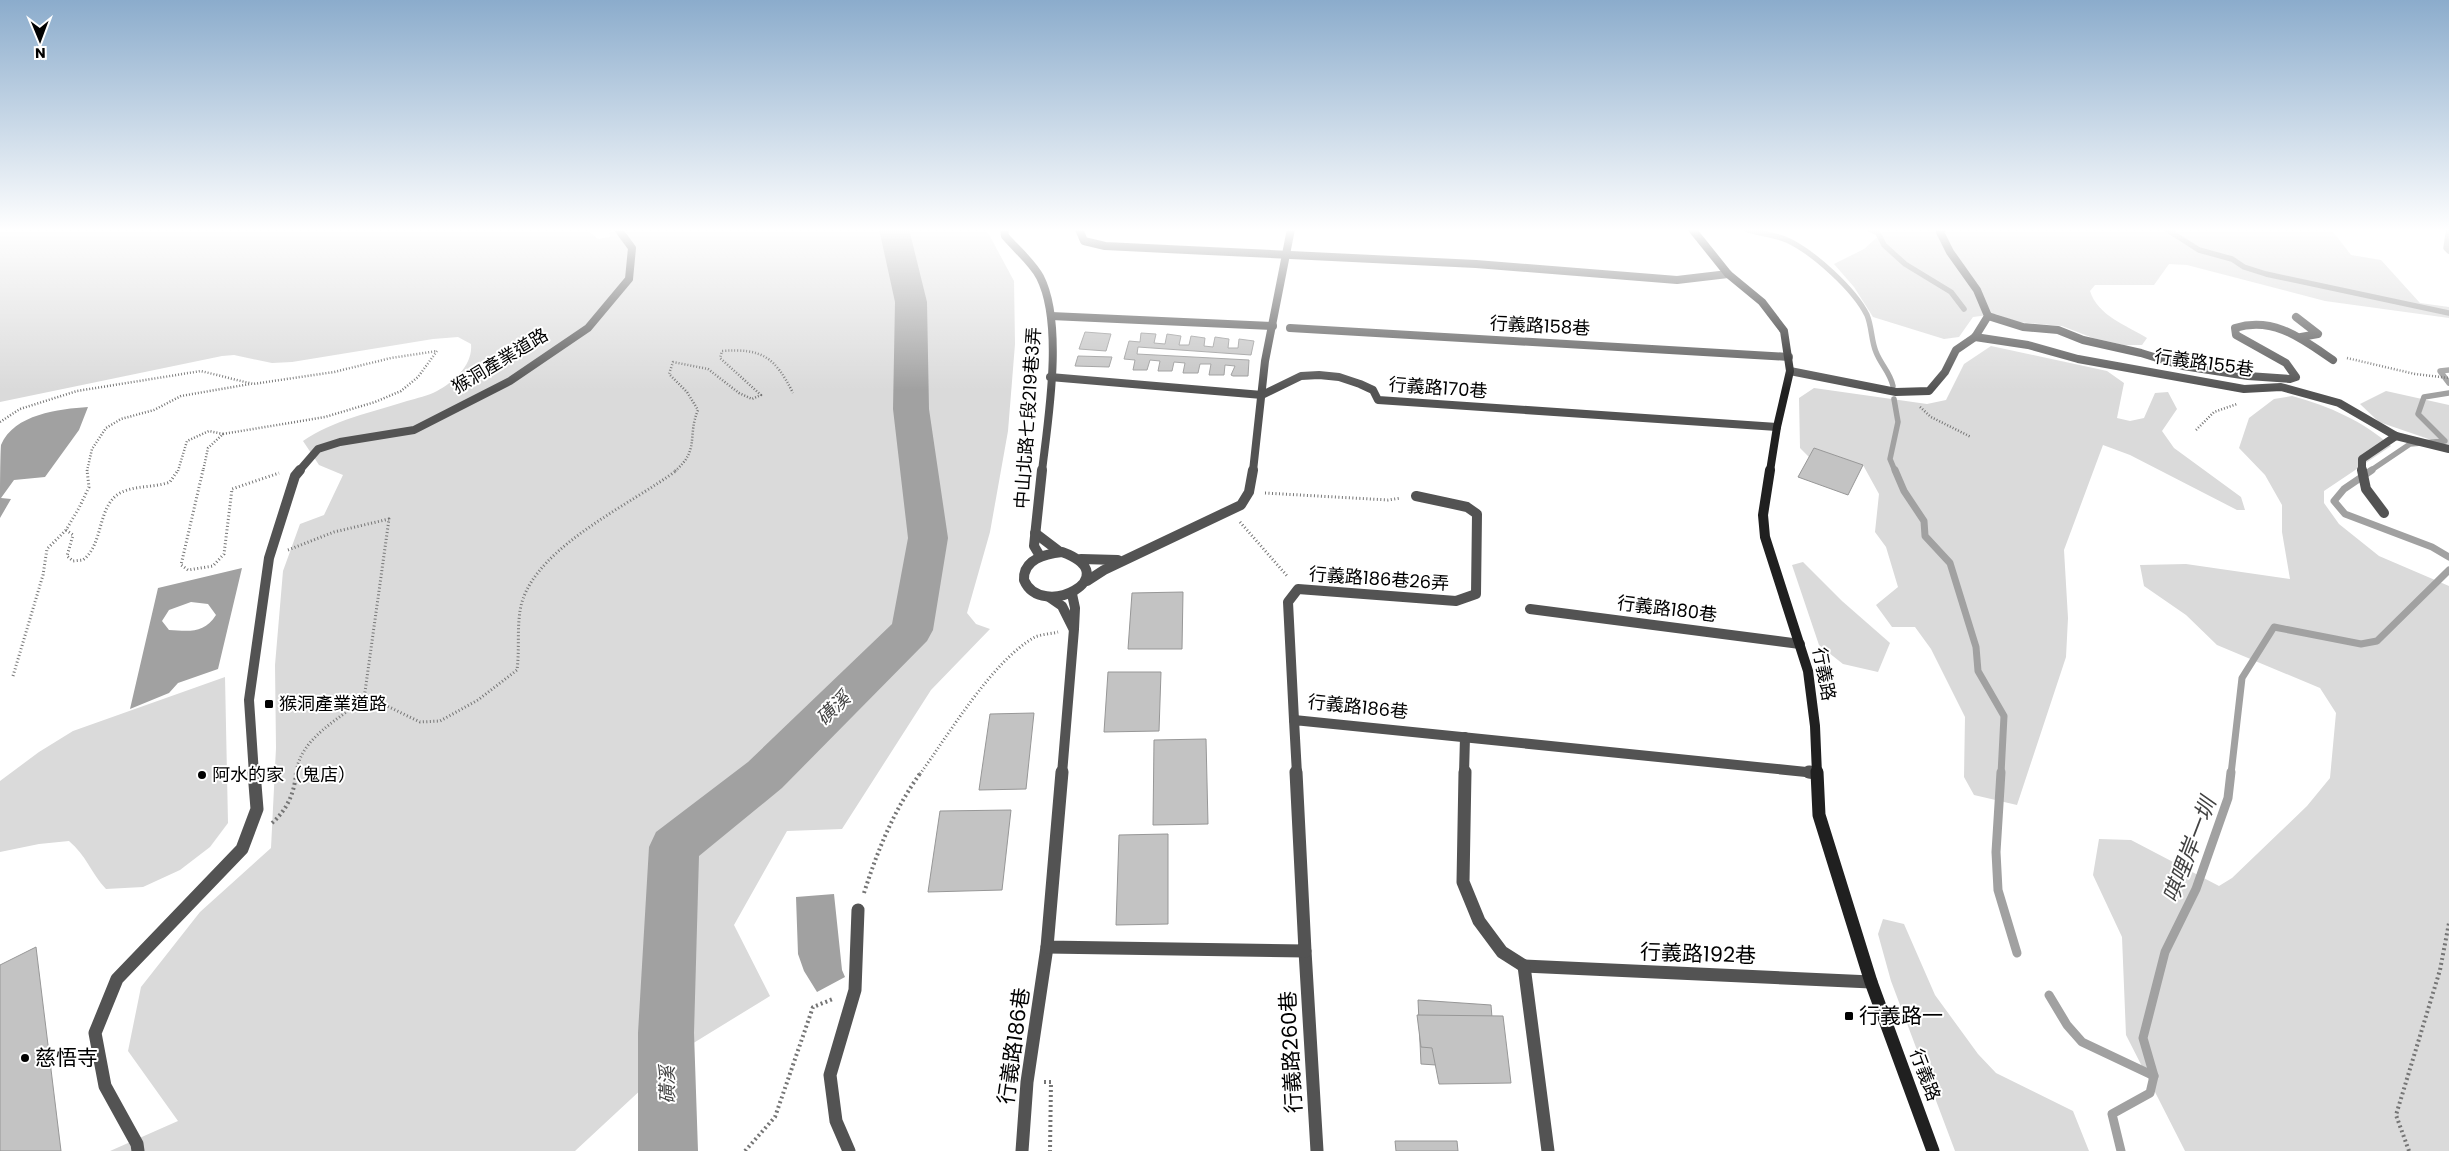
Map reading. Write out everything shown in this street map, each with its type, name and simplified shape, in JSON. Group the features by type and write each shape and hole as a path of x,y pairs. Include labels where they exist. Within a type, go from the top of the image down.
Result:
{"street":[{"name":"猴洞產業道路","path":"140,1149 104,1086 95,1033 117,979 242,849 257,809 249,700 269,558 299,469 318,449 340,442 414,430 510,381 588,328 626,283"},
{"name":"中山北路七段219巷3弄","path":"1040,556 1034,546 1050,376 1051,316 1041,283"},
{"path":"1050,598 1072,594 1087,581 1126,559 1231,512 1241,505 1249,492 1265,361 1282,283"},
{"name":"行義路","path":"1739,283 1762,302 1784,331 1789,357 1790,371 1777,427 1763,515 1765,537 1808,671 1814,726 1819,815 1871,982 1933,1151"},
{"path":"1972,283 1988,316 2023,327 2058,330 2084,340 2140,353 2183,366 2274,378 2296,377 2286,364 2236,335 2235,328 2252,323 2269,324 2301,338 2333,360"},
{"path":"1051,316 1273,326"},
{"path":"1790,371 1896,392 1928,391 1945,372 1956,350 1975,337 1988,316"},
{"path":"2296,317 2318,334 2301,338"},
{"name":"行義路158巷","path":"1290,328 1789,357"},
{"name":"行義路155巷","path":"1975,337 2028,345 2078,359 2244,389 2281,387 2315,395 2339,403 2396,436 2449,449"},
{"name":"行義路170巷","path":"1262,395 1301,376 1319,375 1339,377 1360,384 1373,390 1378,400 1777,427"},
{"path":"1050,376 1262,395"},
{"path":"2384,513 2368,496 2361,476 2362,459 2396,436"},
{"name":"行義路186巷26弄","path":"1294,720 1288,602 1298,589 1456,601 1476,594 1477,514 1467,507 1416,496"},
{"name":"中山北路七段219巷3弄","path":"1035,533 1048,545 1062,552"},
{"path":"1074,629 1062,606 1050,598 1030,591 1023,576 1025,568 1040,556 1062,552 1081,559 1102,561 1126,559"},
{"path":"1081,559 1087,565 1089,573 1087,581"},
{"name":"行義路186巷","path":"1022,1151 1027,1082 1047,947 1074,629 1075,608 1072,594"},
{"name":"行義路180巷","path":"1530,609 1800,644"},
{"name":"行義路186巷","path":"1305,952 1294,720 1816,772"},
{"path":"1465,737 1463,882 1479,921 1502,952 1524,966 1548,1151"},
{"path":"849,1151 836,1121 830,1075 855,990 858,910"},
{"path":"1047,947 1305,952"},
{"name":"行義路260巷","path":"1305,952 1317,1151"},
{"name":"行義路192巷","path":"1524,966 1871,982"}],"path":[{"path":"364,699 385,706 420,722 440,721 478,700 517,670 521,650 518,619 526,592 544,569 586,529 659,482 688,459 694,440 692,426 698,410 687,392 669,374 673,362 691,364 712,371 737,394 752,399 761,395 720,358 722,351 740,349 754,351 771,357 782,370 793,393"},
{"path":"13,676 44,574 47,549 66,530 89,487 86,474 92,449 106,428 121,420 154,410 181,396 334,372 391,358 437,351 418,377 401,391 375,402 325,417 223,434 208,448 181,565 188,570 213,566 224,554 232,488 268,476 299,469"},
{"path":"2344,357 2415,374 2449,378"},
{"path":"0,422 20,409 77,391 201,371 253,384"},
{"path":"2196,430 2203,418 2215,409 2251,400 2244,389"},
{"path":"1908,392 1931,417 1971,437"},
{"path":"66,530 73,535 67,556 72,561 84,559 92,550 106,509 116,496 132,489 165,484 175,477 187,441 201,432 217,430 223,434"},
{"path":"1249,492 1388,500 1416,496"},
{"path":"1231,512 1298,589"},
{"path":"267,827 280,816 295,790 297,762 308,743 364,699 389,519 334,532 269,558"},
{"path":"858,910 879,846 904,796 978,694 1008,660 1036,636 1074,629"},
{"path":"2409,1151 2396,1115 2440,970 2449,923"},
{"path":"745,1151 775,1117 814,1007"},
{"path":"1027,1082 1052,1082 1050,1151"}],"shaded area":[{"path":"0,283 1014,283 1015,344 1008,431 990,532 967,613 976,624 990,629 931,690 842,829 787,831 734,925 770,996 687,1047 575,1151 110,1151 178,1121 128,1051 141,987 200,912 271,848 276,748 275,665 283,571 300,524 324,515 343,475 319,465 303,441 340,422 437,391 456,378 466,366 471,352 471,344 458,337 433,339 292,362 272,363 234,355 222,356 0,402"},
{"path":"1850,283 2156,283 2154,285 2095,285 2090,291 2099,307 2106,313 2147,338 2142,345 2124,345 2093,338 2062,326 2017,322 1996,314 1973,317 1959,337 1944,339 1873,317"},
{"path":"2255,283 2402,283 2420,303 2449,307 2449,318 2325,301"},
{"path":"1991,346 2107,371 2124,383 2117,418 2130,421 2144,418 2155,393 2168,392 2177,409 2162,431 2174,448 2241,497 2245,510 2237,510 2130,455 2103,445 2064,550 2068,618 2066,657 2017,805 1974,795 1964,777 1965,717 1931,649 1915,627 1892,627 1876,605 1898,587 1886,547 1875,532 1879,494 1863,465 1814,448 1809,457 1800,448 1799,398 1814,388 1927,404 1946,400 1964,364"},
{"path":"2386,391 2449,405 2449,446 2379,422 2360,404"},
{"path":"2292,396 2345,415 2369,429 2391,446 2324,491 2324,503 2339,524 2379,556 2449,586 2449,1151 2185,1151 2126,1035 2122,937 2093,875 2099,839 2131,840 2219,886 2232,878 2307,806 2330,778 2336,713 2320,688 2217,645 2186,615 2144,586 2140,565 2186,564 2290,579 2282,532 2282,505 2265,475 2239,448 2249,418 2274,399"},
{"path":"88,407 79,430 45,477 14,480 1,498 11,499 0,518 1,445 7,435 16,426 38,415 64,409"},
{"path":"1803,562 1842,601 1890,643 1878,672 1843,664 1819,645 1792,565"},
{"path":"242,568 218,669 178,683 169,693 130,709 158,588","holes":["191,602 208,604 216,615 206,626 196,630 169,630 162,621 169,610"]},
{"path":"225,677 228,823 210,847 180,870 143,887 106,889 80,852 69,841 39,844 0,852 0,781 39,752 73,731"},
{"path":"834,894 842,970 845,977 817,992 804,971 798,954 796,897"},
{"path":"1883,919 1904,924 1935,995 1978,1054 1996,1073 2073,1111 2089,1151 1955,1151 1891,981 1878,934"}],"building":[{"path":"1085,332 1111,334 1106,351 1079,349"},
{"path":"1141,333 1156,334 1154,343 1165,344 1167,334 1181,336 1179,345 1189,345 1191,336 1205,338 1204,346 1213,347 1215,337 1229,339 1228,348 1238,348 1239,339 1254,341 1251,355 1138,347 1137,354 1249,360 1248,376 1233,376 1231,375 1235,366 1225,365 1224,375 1209,375 1211,364 1200,364 1198,373 1183,373 1185,363 1174,362 1172,371 1158,371 1160,361 1150,360 1147,370 1133,370 1135,360 1124,359 1129,341 1140,342"},
{"path":"1078,356 1112,357 1109,367 1075,366"},
{"path":"1814,448 1863,465 1848,495 1798,477"},
{"path":"1183,592 1182,649 1128,649 1132,593"},
{"path":"1108,672 1161,672 1159,731 1104,732"},
{"path":"1034,713 1026,789 979,790 990,714"},
{"path":"1206,739 1208,824 1153,825 1154,740"},
{"path":"1011,810 1002,890 928,892 940,811"},
{"path":"1168,834 1168,924 1116,925 1119,835"},
{"name":"慈悟寺","path":"36,947 61,1151 0,1151 0,965"},
{"path":"1418,1000 1491,1005 1496,1069 1421,1064"},
{"path":"1417,1015 1503,1016 1511,1083 1439,1084 1432,1048 1421,1047"},
{"path":"1395,1141 1457,1141 1458,1151 1396,1151"}],"waterway":[{"name":"磺溪","path":"668,1151 666,1033 674,847 765,775 912,630 928,538 911,409 911,302 907,283"},
{"path":"1843,283 1867,315 1876,352 1893,386"},
{"path":"1936,283 1951,292 1964,309"},
{"path":"2307,283 2449,313"},
{"path":"2449,370 2440,371 2449,383"},
{"path":"2370,471 2410,444 2445,441 2418,414 2424,397 2449,393"},
{"path":"1894,399 1898,422 1890,459 1895,471"},
{"path":"1895,470 1904,491 1924,521 1925,536 1950,563 1976,647 1978,671 2004,716 2001,774"},
{"path":"2372,470 2344,489 2334,501 2345,514 2432,547 2449,557"},
{"name":"唭哩岸一圳","path":"2231,774 2242,678 2274,627 2361,644 2377,641 2449,570"},
{"path":"2001,772 1996,852 1998,890 2017,953"},
{"name":"唭哩岸一圳","path":"2154,1076 2143,1038 2165,952 2196,889 2228,798 2231,772"},
{"path":"2049,995 2067,1025 2082,1042 2154,1076"},
{"name":"唭哩岸一圳","path":"2121,1151 2112,1114 2150,1093 2154,1076"}],"place":[{"name":"猴洞產業道路","path":"269,704"},
{"name":"阿水的家（鬼店）","path":"202,775"},
{"name":"行義路一","path":"1849,1016"},
{"name":"慈悟寺","path":"25,1058"}]}
